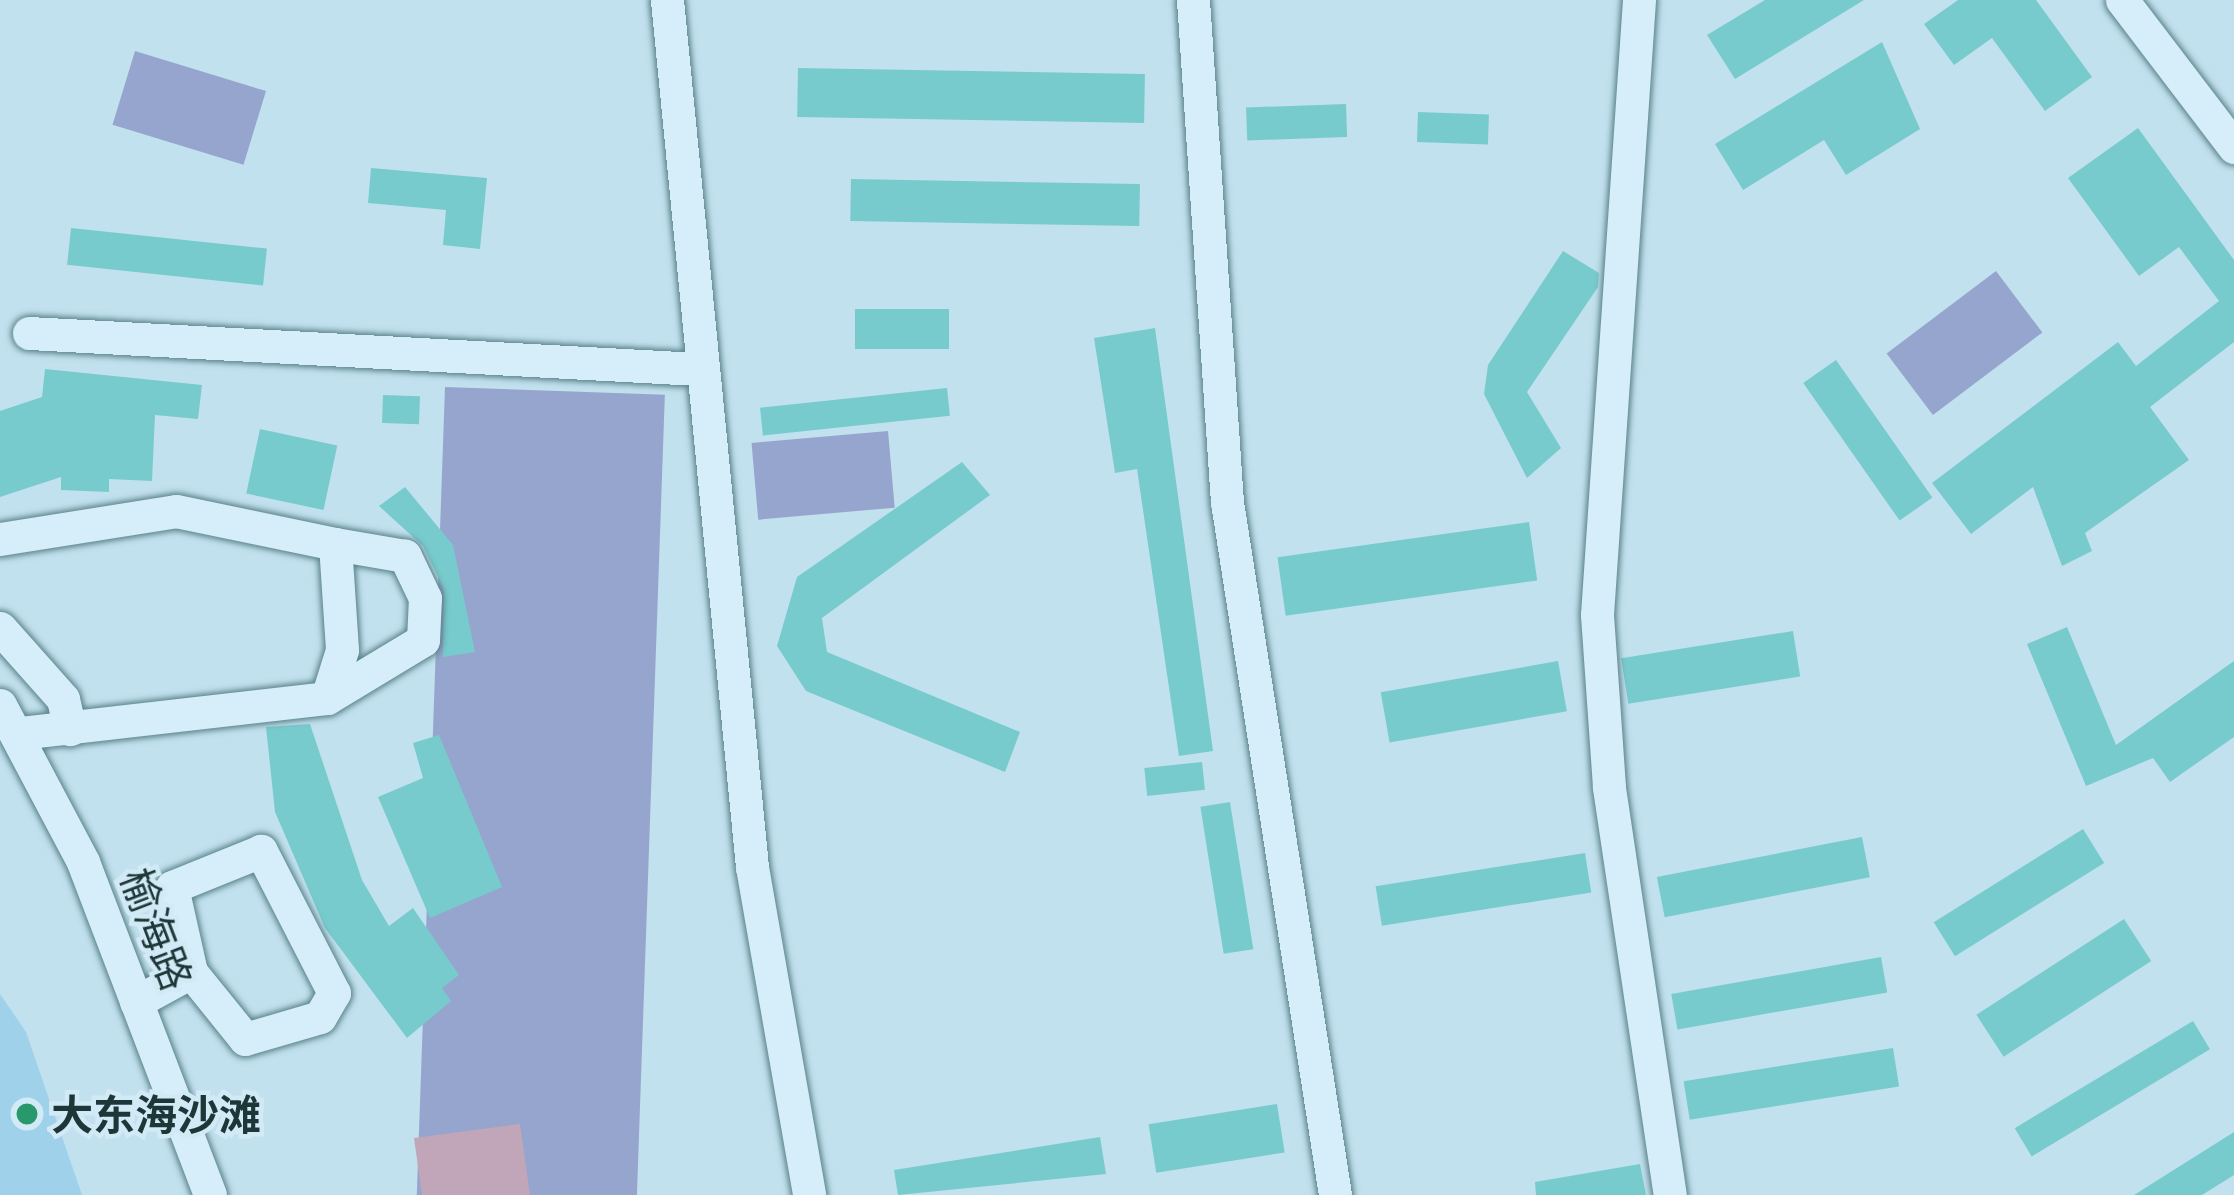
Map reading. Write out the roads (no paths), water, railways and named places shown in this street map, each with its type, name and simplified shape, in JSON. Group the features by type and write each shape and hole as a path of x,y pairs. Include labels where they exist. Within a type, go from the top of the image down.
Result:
{"street":[{"path":"667,0 698,369 752,867 809,1195"},
{"path":"1193,0 1227,502 1335,1195"},
{"path":"1639,0 1597,614 1609,788 1670,1195"},
{"path":"2122,0 2234,147"},
{"path":"29,333 698,369"},
{"path":"0,539 176,512 405,556 425,598 423,640 326,698 20,734"},
{"path":"326,698 342,650 335,544"},
{"path":"0,628 64,699 70,730"},
{"name":"榆海路","path":"0,705 20,734 136,1002 211,1195"},
{"path":"261,851 334,993 320,1018 245,1040 191,972 172,887 261,851"},
{"path":"136,1002 191,972"}],"place":[{"name":"大东海沙滩","path":"27,1114"}]}
